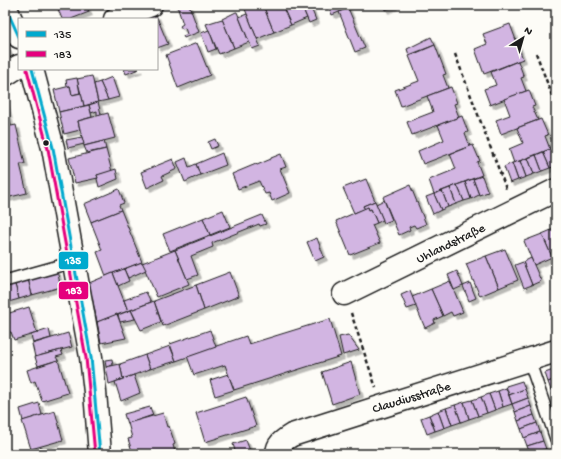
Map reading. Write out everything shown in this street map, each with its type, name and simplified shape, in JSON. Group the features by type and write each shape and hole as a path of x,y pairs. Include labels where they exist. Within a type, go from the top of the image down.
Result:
{"street":[{"path":"118,18 151,5"},
{"path":"5,6 18,35"},
{"path":"5,75 18,67"},
{"path":"32,70 52,148 91,357 100,454"},
{"name":"Uhlandstraße","path":"344,294 556,190"},
{"name":"Claudiusstraße","path":"277,454 277,449 282,442 292,435 382,405 556,351"}],"lane":[{"path":"5,280 74,262"},
{"path":"529,360 556,439"}],"path":[{"path":"536,53 556,106"},
{"path":"455,54 515,210"},
{"path":"344,294 382,405"}],"building":[{"path":"69,5 86,5 89,12 74,18 62,18 58,9"},
{"path":"189,5 199,32 184,38 183,36 187,34 185,28 182,29 180,26 183,24 177,6"},
{"path":"254,5 263,5 274,32 257,39 245,9"},
{"path":"263,5 282,5 291,25 274,32"},
{"path":"282,5 301,5 307,18 291,25"},
{"path":"328,5 346,5 348,8 332,15"},
{"path":"383,5 394,5 394,6 385,10"},
{"path":"311,8 316,20 309,23 304,11"},
{"path":"348,8 365,48 355,52 339,12"},
{"path":"236,12 249,42 234,48 222,19"},
{"path":"247,14 260,46 252,49 239,17"},
{"path":"156,15 157,18 148,18"},
{"path":"222,19 234,48 219,54 206,24"},
{"path":"158,20 168,44 158,48"},
{"path":"510,24 523,59 484,74 475,49 487,44 483,34"},
{"path":"209,30 216,49 208,52 201,33"},
{"path":"431,37 435,45 409,55 407,49"},
{"path":"5,42 9,52 7,58 5,59"},
{"path":"197,43 210,75 178,88 166,55"},
{"path":"435,45 446,74 443,75 448,88 401,106 395,90 419,81 409,56"},
{"path":"518,61 524,77 521,78 526,91 490,105 484,89 496,85 491,72"},
{"path":"124,70 136,70 126,74"},
{"path":"92,76 98,102 84,106 77,79"},
{"path":"112,77 119,97 108,100 100,82"},
{"path":"77,78 80,93 72,95 70,86 67,86 66,80"},
{"path":"100,82 108,100 98,102 94,84"},
{"path":"70,86 72,95 81,93 84,106 59,112 54,90"},
{"path":"451,87 457,103 454,104 459,117 412,135 407,122 433,112 427,96"},
{"path":"529,90 535,106 532,107 538,120 501,134 496,120 510,115 504,99"},
{"path":"5,99 11,126 16,125 25,164 20,164 27,193 6,198"},
{"path":"98,102 101,114 97,115 97,111 91,113 89,105"},
{"path":"89,105 92,117 78,121 80,130 64,134 59,112"},
{"path":"108,113 115,138 84,146 78,121"},
{"path":"462,116 468,132 465,133 470,146 423,164 418,151 444,140 438,125"},
{"path":"541,119 548,135 545,136 550,149 514,163 509,149 523,143 517,128"},
{"path":"82,137 84,144 68,148 66,140"},
{"path":"215,139 218,146 211,149 208,142"},
{"path":"104,141 106,149 87,153 84,146"},
{"path":"473,145 480,161 477,162 482,175 434,194 429,180 456,169 450,154"},
{"path":"553,148 556,157 556,166 550,168 543,152"},
{"path":"106,149 112,172 97,175 98,178 75,183 69,158"},
{"path":"543,152 550,168 542,171 536,155"},
{"path":"222,153 226,165 200,175 196,164"},
{"path":"281,154 286,167 280,169 290,193 272,201 269,193 265,194 259,181 238,189 232,174"},
{"path":"536,155 542,171 534,174 528,158"},
{"path":"186,158 189,167 196,164 200,175 185,182 177,162"},
{"path":"528,158 534,174 526,177 520,161"},
{"path":"173,159 177,169 162,176 164,180 147,188 141,172"},
{"path":"520,161 526,177 518,180 512,163"},
{"path":"512,163 518,180 510,183 504,167"},
{"path":"116,169 118,179 99,187 97,175"},
{"path":"482,176 488,192 479,195 473,179"},
{"path":"366,179 375,201 363,206 365,209 354,213 343,188"},
{"path":"473,179 479,195 471,199 465,182"},
{"path":"465,182 471,199 464,201 457,185"},
{"path":"410,185 426,224 416,228 414,225 409,227 410,230 399,235 383,197"},
{"path":"457,185 464,201 456,204 450,188"},
{"path":"450,188 456,204 448,207 442,191"},
{"path":"119,189 124,203 119,205 121,210 91,222 84,204"},
{"path":"442,191 448,207 441,210 434,194"},
{"path":"434,194 441,210 433,214 426,197"},
{"path":"384,200 392,220 384,223 376,204"},
{"path":"375,201 383,220 377,223 371,209 369,210 368,207 365,209 363,206"},
{"path":"368,207 369,210 371,209 377,223 372,225 380,243 350,255 336,221"},
{"path":"121,210 142,262 106,276 97,252 102,250 91,222"},
{"path":"223,210 230,227 210,235 203,218"},
{"path":"262,215 266,224 260,226 259,224 212,243 213,247 191,256 198,275 187,279 175,250"},
{"path":"203,218 210,235 170,251 163,234"},
{"path":"556,228 556,255 552,257 542,234"},
{"path":"542,234 552,257 534,265 524,241"},
{"path":"317,238 324,257 315,261 307,242"},
{"path":"505,249 518,280 499,288 486,256"},
{"path":"175,250 189,284 157,297 142,263"},
{"path":"486,256 499,288 480,296 466,264"},
{"path":"531,258 541,281 532,285 523,262"},
{"path":"142,262 146,270 128,278 124,269"},
{"path":"523,262 532,285 524,288 515,265"},
{"path":"124,269 129,281 118,286 113,273"},
{"path":"57,271 61,287 32,295 28,279"},
{"path":"457,271 463,286 454,290 448,275"},
{"path":"230,272 239,296 204,310 196,285"},
{"path":"113,273 128,311 97,322 89,283"},
{"path":"28,279 32,295 19,299 14,281"},
{"path":"14,281 19,299 5,303 5,284"},
{"path":"450,281 463,312 453,316 451,312 443,316 431,289"},
{"path":"470,283 476,298 469,301 463,286"},
{"path":"196,285 204,310 163,326 154,301"},
{"path":"431,289 443,316 434,320 435,323 425,328 412,297"},
{"path":"410,291 416,306 407,309 401,295"},
{"path":"146,292 151,302 128,311 124,300"},
{"path":"154,301 161,322 141,330 131,310"},
{"path":"29,307 37,333 14,340 11,332 5,333 5,324 9,323 6,314"},
{"path":"131,310 135,319 120,322 118,315"},
{"path":"117,314 126,338 101,343 97,322"},
{"path":"330,319 341,356 234,390 225,365 194,375 187,356 246,336 249,344"},
{"path":"49,329 51,338 33,343 31,335"},
{"path":"210,330 216,347 176,361 170,344"},
{"path":"68,333 72,347 35,357 32,344"},
{"path":"348,335 359,350 343,355 339,337"},
{"path":"170,346 176,361 150,369 145,355"},
{"path":"61,350 63,355 56,357 58,360 38,366 35,357"},
{"path":"145,355 150,369 123,379 120,364"},
{"path":"112,359 113,365 106,367 105,360"},
{"path":"58,360 68,393 42,401 35,381 31,383 27,370"},
{"path":"351,362 360,394 332,404 322,372"},
{"path":"120,364 123,379 109,384 106,367"},
{"path":"556,369 556,379 548,382 545,373"},
{"path":"228,374 234,390 215,396 210,380"},
{"path":"134,375 140,393 121,401 115,382"},
{"path":"556,379 556,389 551,390 548,382"},
{"path":"522,381 525,389 509,395 506,386"},
{"path":"506,388 512,404 503,407 498,391"},
{"path":"525,389 528,398 512,404 509,395"},
{"path":"556,389 556,398 554,399 551,390"},
{"path":"498,391 503,407 495,410 489,394"},
{"path":"489,394 495,410 487,413 481,397"},
{"path":"246,397 256,426 205,442 196,413"},
{"path":"481,397 487,413 478,416 472,400"},
{"path":"528,398 531,406 515,412 512,404"},
{"path":"472,400 478,416 469,419 464,402"},
{"path":"464,402 469,419 461,422 455,405"},
{"path":"39,403 42,415 23,421 20,409"},
{"path":"455,405 461,422 452,425 446,408"},
{"path":"531,406 534,415 518,421 515,412"},
{"path":"150,407 153,415 127,424 124,414"},
{"path":"446,408 452,425 444,428 438,411"},
{"path":"55,411 63,440 31,449 22,421"},
{"path":"438,411 444,428 435,431 429,415"},
{"path":"163,413 167,427 169,426 175,444 173,445 175,452 168,454 133,454 128,439 132,438 128,423"},
{"path":"429,415 435,431 427,434 421,418"},
{"path":"534,415 537,423 521,429 518,421"},
{"path":"537,423 540,432 524,438 521,429"},
{"path":"540,432 543,441 527,446 524,438"},
{"path":"246,440 250,451 236,454 233,444"},
{"path":"543,441 546,449 530,454 527,446"},
{"path":"546,449 548,454 532,454"}],"transit line":[{"name":"135","path":"5,6 18,35"},
{"name":"183","path":"27,70 48,149 86,358 95,454"},
{"name":"135","path":"32,70 53,148 91,357 100,454"}]}
